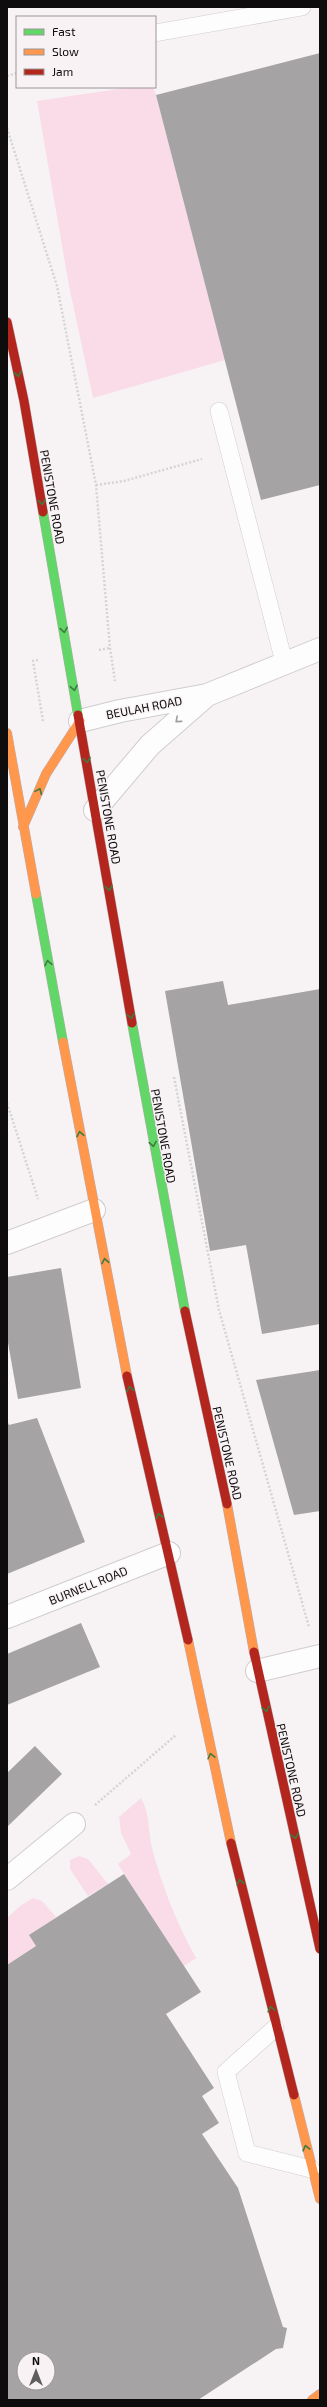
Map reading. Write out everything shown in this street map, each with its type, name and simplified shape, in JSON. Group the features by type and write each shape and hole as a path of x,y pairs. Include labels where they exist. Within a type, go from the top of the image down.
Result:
{"main road":[{"name":"PENISTONE ROAD","path":"7,322 24,401 158,1177 189,1337 228,1508 257,1671 319,1939"},
{"path":"23,827 46,774 80,721"},
{"path":"7,733 94,1210 141,1443 169,1554 201,1713 275,2028 320,2199"},
{"path":"312,2400 320,2394"}],"street":[{"name":"BEULAH ROAD","path":"80,721 120,711 207,695 284,662 320,649"},
{"name":"BEULAH ROAD","path":"95,810 150,745 207,695"},
{"path":"7,1243 94,1210"},
{"name":"BURNELL ROAD","path":"7,1617 169,1554"},
{"path":"257,1671 320,1656"},
{"path":"7,1879 74,1824"}],"lane":[{"path":"156,33 302,7"},
{"path":"219,411 284,662"},
{"path":"275,2028 226,2072 247,2153 311,2169"}],"path":[{"path":"7,128 57,286 96,485 110,648"},
{"path":"96,485 124,481 229,451"},
{"path":"7,1103 48,1228"},
{"path":"219,1310 306,1614"},
{"path":"74,1824 201,1713"}],"shaded area":[{"path":"124,88 153,88 225,360 93,398 69,286 37,101"},
{"path":"141,1798 146,1810 152,1848 160,1876 176,1918 196,1958 184,1966 118,1864 131,1854 121,1833 119,1817"},
{"path":"79,1856 88,1859 108,1884 88,1896 70,1869 70,1860"},
{"path":"33,1898 42,1901 56,1917 30,1935 36,1946 7,1965 7,1918 20,1906"}],"building":[{"path":"320,53 320,485 261,500 156,95"},
{"path":"223,981 228,1005 320,989 320,1324 262,1334 246,1245 210,1251 165,991"},
{"path":"61,1268 81,1388 18,1399 7,1337 7,1277"},
{"path":"320,1370 320,1511 294,1515 256,1380"},
{"path":"37,1418 85,1542 7,1574 7,1421 9,1425"},
{"path":"81,1623 100,1667 7,1705 7,1654"},
{"path":"35,1746 62,1774 7,1827 7,1773"},
{"path":"124,1874 201,1992 166,2014 214,2088 202,2096 219,2123 202,2134 238,2188 283,2327 287,2328 283,2348 276,2349 198,2400 7,2400 7,1965 36,1946 29,1935"}],"traffic: fast":[{"path":"43,512 78,715"},
{"path":"36,894 63,1042"},
{"path":"132,1023 185,1311"}],"traffic: slow":[{"path":"23,827 46,774 80,721"},
{"path":"7,733 36,894"},
{"path":"63,1042 127,1376"},
{"path":"227,1504 254,1652"},
{"path":"188,1640 231,1843"},
{"path":"294,2095 320,2199"},
{"path":"312,2400 320,2394"}],"traffic: jam":[{"path":"7,322 24,401 43,512"},
{"path":"78,715 132,1023"},
{"path":"185,1311 227,1504"},
{"path":"127,1376 188,1640"},
{"path":"254,1652 320,1949"},
{"path":"231,1843 294,2095"}]}
